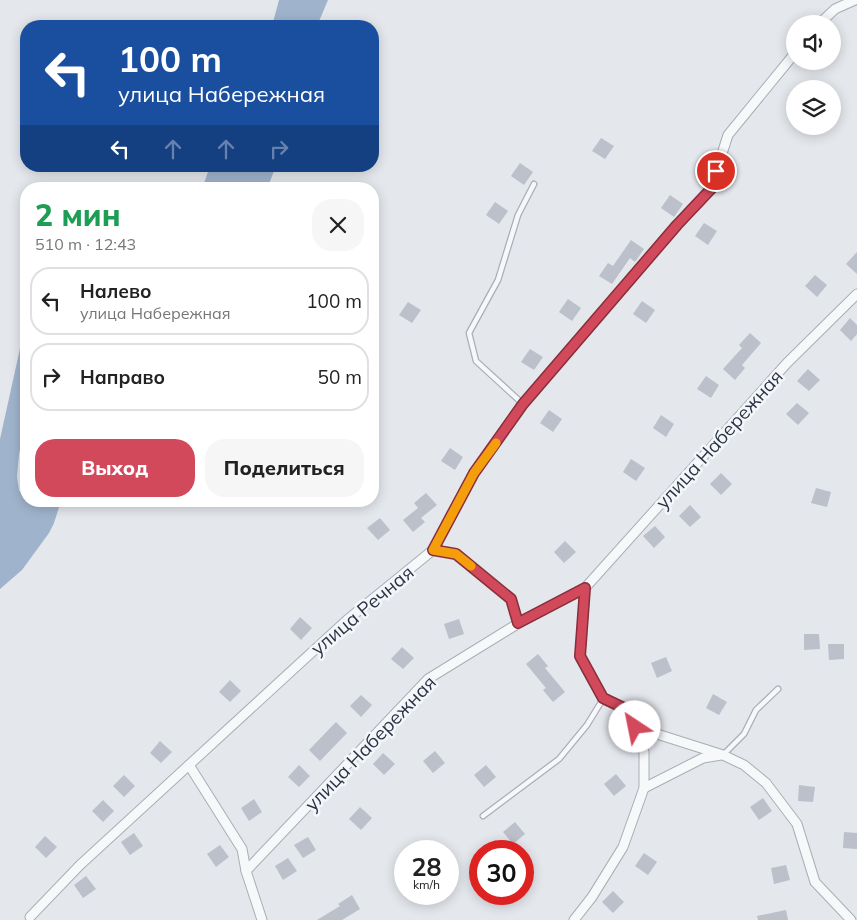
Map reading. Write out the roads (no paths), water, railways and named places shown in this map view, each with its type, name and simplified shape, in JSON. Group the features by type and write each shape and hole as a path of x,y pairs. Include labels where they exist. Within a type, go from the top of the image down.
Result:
{"street":[{"path":"829,15 835,9 855,0"},
{"name":"улица Речная","path":"30,917 80,865 347,620 433,550 474,473 523,404 677,225 712,188 728,136 786,64"},
{"name":"улица Набережная","path":"246,871 428,679 518,623 585,588 787,363 857,294"},
{"path":"574,920 592,897 623,847 644,788 644,752 628,710 603,698 580,656 585,588"},
{"path":"635,727 723,755 744,765 766,783 797,824 815,882 851,920"},
{"path":"644,788 703,758 723,755"},
{"path":"189,764 242,849 246,871 262,920"}],"lane":[{"path":"523,404 476,361 469,333 498,280 518,215 534,184"},
{"path":"433,550 456,554 511,599 518,623"},
{"path":"723,755 744,734 756,710 778,689"},
{"path":"483,816 559,759 587,724 603,698"}],"water":[{"path":"279,0 328,0 320,20 274,20"},
{"path":"208,172 274,172 270,182 204,182"},
{"path":"20,349 20,450 17,477 20,492 20,507 59,507 49,533 22,570 0,589 0,439"}]}
